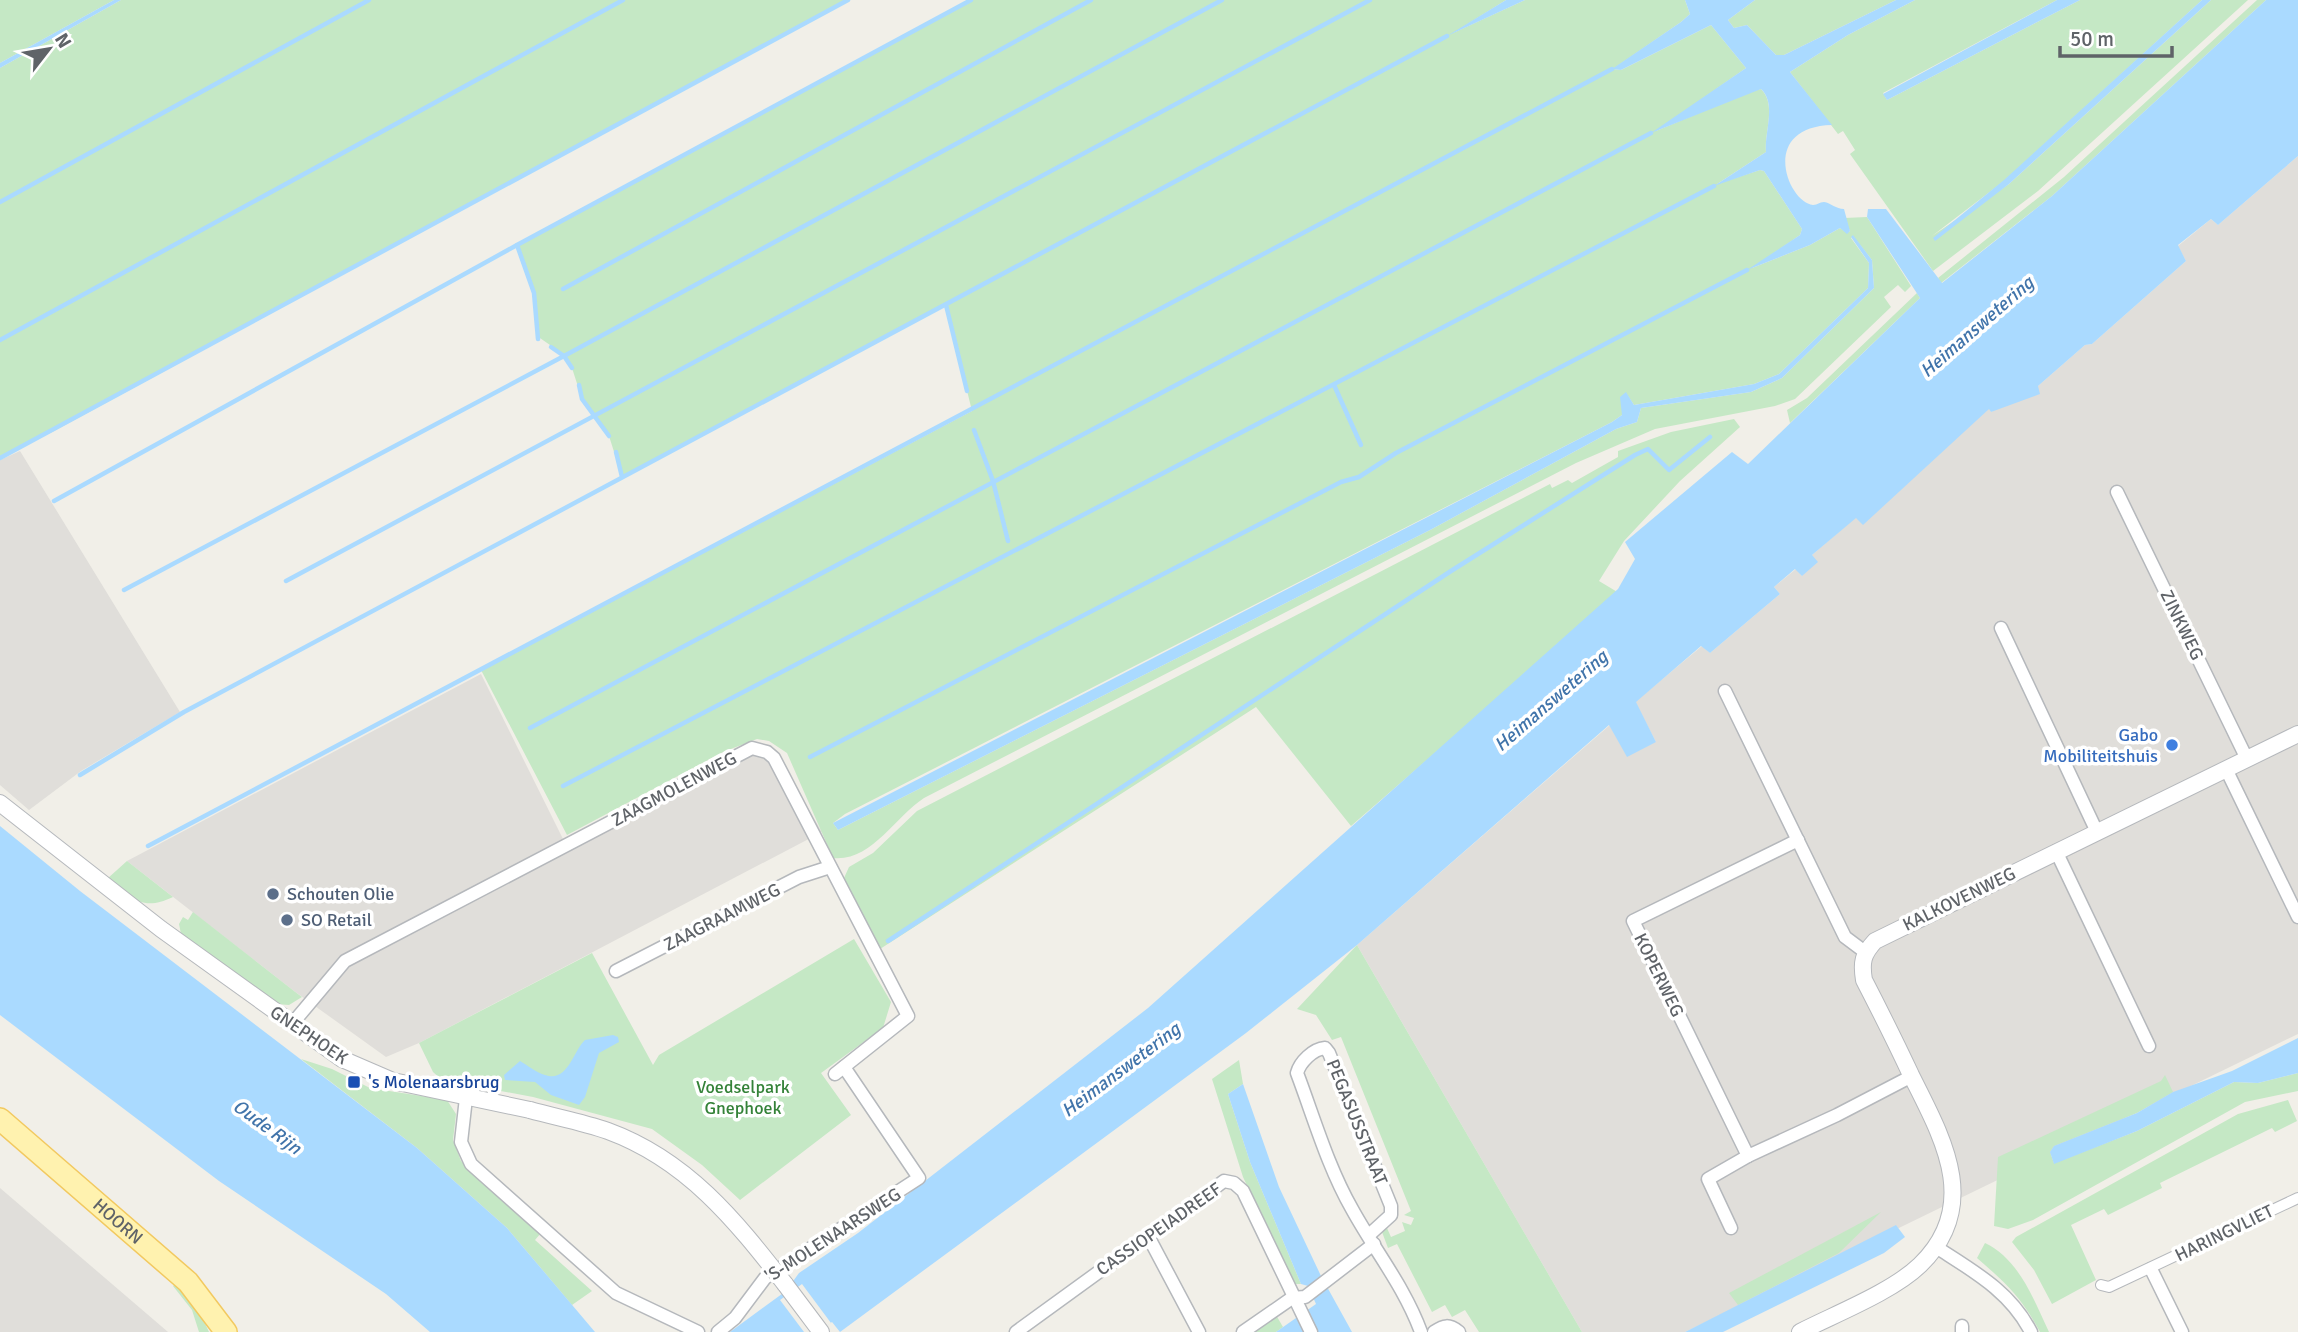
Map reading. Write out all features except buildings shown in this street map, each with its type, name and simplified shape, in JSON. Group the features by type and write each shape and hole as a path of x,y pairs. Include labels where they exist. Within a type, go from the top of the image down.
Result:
{"main road":[{"name":"HOORN","path":"0,1119 188,1282 226,1332"}],"street":[{"name":"ZINKWEG","path":"2117,492 2247,758"},
{"path":"2001,628 2097,832"},
{"path":"1726,691 1845,937 1865,952 1861,965 1864,980 1950,1158 1954,1191 1947,1224 1936,1247 1919,1266 1868,1298 1800,1332"},
{"name":"KALKOVENWEG","path":"1865,952 1875,941 2298,734"},
{"name":"ZAAGMOLENWEG","path":"292,1024 345,961 752,748 767,752 774,758 908,1016 839,1071"},
{"path":"2226,769 2298,917"},
{"name":"GNEPHOEK","path":"0,803 161,929 341,1059 379,1076 607,1130 676,1166 723,1208 821,1332"},
{"name":"KOPERWEG","path":"1748,1156 1633,921 1798,839"},
{"path":"2056,851 2149,1046"},
{"name":"ZAAGRAAMWEG","path":"616,971 799,877 831,867"},
{"name":"PEGASUSSTRAAT","path":"1372,1240 1391,1215 1391,1206 1329,1053 1325,1048 1318,1049 1299,1065 1297,1073 1340,1184 1372,1240 1401,1285 1417,1331"},
{"name":"'S-MOLENAARSWEG","path":"718,1332 735,1318 765,1278 919,1178 839,1071"},
{"path":"1731,1228 1709,1179 1748,1156 1837,1115 1912,1076"},
{"path":"466,1098 461,1142 471,1164 616,1293 698,1332"},
{"name":"CASSIOPEIADREEF","path":"1016,1332 1224,1181 1234,1183 1243,1191 1299,1298 1300,1312 1311,1332"},
{"name":"HARINGVLIET","path":"2101,1284 2109,1287 2151,1269 2298,1198"},
{"path":"1148,1236 1199,1332"},
{"path":"1243,1332 1340,1272 1372,1240"},
{"path":"1936,1247 2002,1291 2020,1312 2031,1332"},
{"path":"2151,1269 2182,1332"},
{"path":"1434,1332 1444,1325 1452,1326 1459,1332"}],"shaded area":[{"name":"Heimanswetering","path":"2298,156 2298,1034 1685,1332 1582,1332 1357,945 1610,725 1656,742 1635,702 1702,646 1710,653 1780,594 1774,587 1796,569 1802,576 1812,555 1856,517 1863,524 1989,408 1991,412 2038,386 2085,345 2092,344 2186,261 2178,246 2211,219 2218,225"},
{"path":"20,451 180,712 81,771 29,810 0,785 0,460"},
{"path":"481,674 564,841 750,743 771,745 822,832 419,1043 386,1057 294,991 127,861"},
{"path":"0,1188 168,1332 0,1332"}],"green space":[{"path":"0,0 114,0 0,63"},
{"path":"121,0 848,0 54,431 0,457 0,68"},
{"path":"971,0 1506,0 1453,33 1525,0 1685,0 1690,14 1613,69 1621,70 1711,25 1746,68 1656,131 1752,91 1761,89 1766,95 1769,111 1766,152 1717,184 1764,171 1802,229 1800,235 1752,268 1810,245 1840,228 1847,233 1850,231 1844,218 1867,217 1911,286 1905,292 1898,285 1884,297 1891,307 1795,399 1775,406 1655,429 1576,463 924,798 871,846 847,857 833,858 787,753 769,741 757,739 723,752 567,835 481,670 972,411 946,305 622,477 609,436 582,399 572,368 563,354 537,336 534,293 517,245","holes":["1853,236 1872,260 1874,288 1782,378 1751,392 1641,408 1637,422 1616,429 1432,529 838,830 833,823 845,814 1612,422 1622,415 1626,393 1634,405 1754,384 1779,374 1868,288 1869,263 1851,238"]},
{"path":"1755,0 1896,0 1784,55 1776,55 1747,25 1734,28 1728,20"},
{"path":"1915,0 2057,0 1883,93 1887,100 2080,0 2202,0 2004,181 1932,236 2009,184 2211,0 2248,0 2038,191 1933,271 1850,154 1855,150 1843,131 1838,134 1790,72 1848,35"},
{"path":"2257,0 2266,0 2052,196 1941,283 1938,278 2064,177"},
{"path":"1917,293 1920,298 1790,423 1787,410 1807,398"},
{"path":"1734,419 1740,427 1680,481 1624,541 1599,581 1619,593 1351,826 1256,707 880,949 844,878 849,867 873,853 917,811 1550,484 1552,488 1568,480 1572,483 1618,457 1618,451 1671,432"},
{"path":"127,861 173,897 145,903 131,897 107,879"},
{"path":"193,912 302,997 289,1005 276,1004 181,934 179,924 183,917 188,920"},
{"name":"Voedselpark Gnephoek","path":"854,939 891,1002 883,1028 821,1073 851,1115 740,1200 702,1165 652,1129 533,1097 442,1080 433,1072 419,1043 592,953 653,1065 659,1055"},
{"path":"1357,945 1582,1332 1479,1332 1465,1310 1452,1317 1445,1305 1432,1312 1397,1244 1388,1248 1382,1232 1387,1228 1391,1237 1405,1231 1402,1222 1411,1225 1414,1218 1404,1215 1411,1211 1341,1037 1332,1040 1316,1015 1297,1009"},
{"path":"301,1059 332,1069 370,1088 447,1100 456,1114 453,1140 461,1161 541,1233 535,1240 592,1291 572,1305 507,1228 417,1148"},
{"path":"1239,1060 1243,1084 1228,1094 1250,1162 1301,1284 1293,1284 1243,1177 1212,1079"},
{"path":"2298,1073 2298,1091 2245,1102 2033,1220 2008,1229 1994,1226 1998,1157 2161,1081 2165,1075 2173,1092 2137,1113 2054,1146 2050,1152 2054,1163 2137,1131 2234,1082 2258,1083"},
{"path":"2288,1100 2297,1121 2275,1132 2272,1128 2160,1183 2162,1188 2108,1215 2104,1209 2071,1225 2096,1280 2052,1304 2034,1270 2012,1242 2016,1237 2238,1114"},
{"path":"1881,1212 1839,1253 1738,1305 1729,1293"},
{"path":"1985,1243 1997,1250 2016,1270 2049,1332 2040,1332 2013,1292 1977,1258"},
{"path":"177,1282 195,1302 209,1332 199,1332 192,1310 173,1286"},
{"path":"1276,1315 1283,1327 1276,1332 1252,1332"}],"water":[{"path":"114,0 121,0 0,68 0,63"},
{"path":"1506,0 1525,0 1447,36"},
{"path":"1685,0 1755,0 1728,20 1734,28 1747,25 1776,55 1784,55 1896,0 1915,0 1848,35 1790,72 1832,125 1809,129 1794,138 1787,151 1785,165 1789,179 1795,192 1804,201 1813,205 1824,202 1844,209 1850,231 1847,234 1840,228 1810,245 1747,270 1800,235 1802,229 1764,171 1760,170 1714,186 1766,152 1769,110 1766,95 1761,89 1651,133 1746,68 1711,25 1621,70 1612,69 1690,14"},
{"path":"2057,0 2080,0 1887,100 1883,94"},
{"path":"2202,0 2211,0 2009,184 1935,241 1933,238 2004,180"},
{"path":"2266,0 2298,0 2298,156 2218,225 2211,219 2178,245 2186,261 2092,344 2085,345 2038,386 2040,394 1991,412 1989,409 1863,525 1856,518 1812,555 1818,562 1802,576 1795,569 1774,587 1780,594 1710,653 1701,646 1636,702 1656,742 1627,757 1609,725 1357,945 1246,1033 840,1332 832,1322 817,1332 730,1332 786,1291 799,1273 858,1233 1148,1008 1618,589 1635,559 1625,542 1732,452 1748,464 1920,298 1867,217 1868,209 1886,209 1942,283 2052,196"},
{"path":"1853,235 1872,260 1874,288 1782,378 1751,392 1641,408 1637,422 1616,429 1432,529 838,830 833,823 1612,422 1622,415 1620,397 1626,392 1634,405 1754,384 1779,374 1868,288 1869,263 1851,237"},
{"name":"Oude Rijn","path":"0,826 80,891 417,1148 507,1228 595,1332 430,1332 386,1294 219,1181 0,1015"},
{"path":"613,1035 618,1037 619,1042 599,1053 585,1097 579,1105 551,1095 535,1082 505,1080 504,1075 520,1061 542,1074 559,1074 569,1065 585,1040"},
{"path":"2298,1038 2298,1073 2258,1083 2234,1082 2137,1131 2054,1164 2050,1152 2054,1146 2137,1113 2173,1092 2232,1071"},
{"path":"1243,1084 1279,1187 1321,1276 1352,1332 1276,1332 1316,1304 1308,1286 1301,1284 1250,1162 1228,1094"},
{"path":"1896,1225 1905,1237 1884,1253 1723,1332 1685,1332"}],"pier":[{"path":"802,1284 831,1323 819,1332 804,1332 780,1300"}],"waterway":[{"path":"0,202 369,0"},
{"path":"0,340 623,0"},
{"path":"0,458 848,0"},
{"path":"54,501 517,245 971,0"},
{"path":"563,289 1091,0"},
{"path":"124,590 564,356 1222,0"},
{"path":"286,581 1370,0"},
{"path":"80,775 184,712 1447,36"},
{"path":"148,846 1612,69"},
{"path":"530,728 1651,133"},
{"path":"563,786 1714,186"},
{"path":"517,245 534,293 538,339"},
{"path":"810,757 1341,482 1359,477 1396,453 1747,270"},
{"path":"946,305 967,391"},
{"path":"551,347 564,356 572,368"},
{"path":"579,385 582,399 609,436"},
{"path":"1334,385 1361,445"},
{"path":"974,430 993,481 1008,541"},
{"path":"888,941 1451,571 1635,455 1648,449 1669,470 1710,437"},
{"path":"616,452 622,477"}],"place":[{"name":"Gabo Mobiliteitshuis","path":"2172,745"},
{"name":"Schouten Olie","path":"273,894"},
{"name":"SO Retail","path":"287,920"},
{"name":"'s Molenaarsbrug","path":"354,1082"}]}
